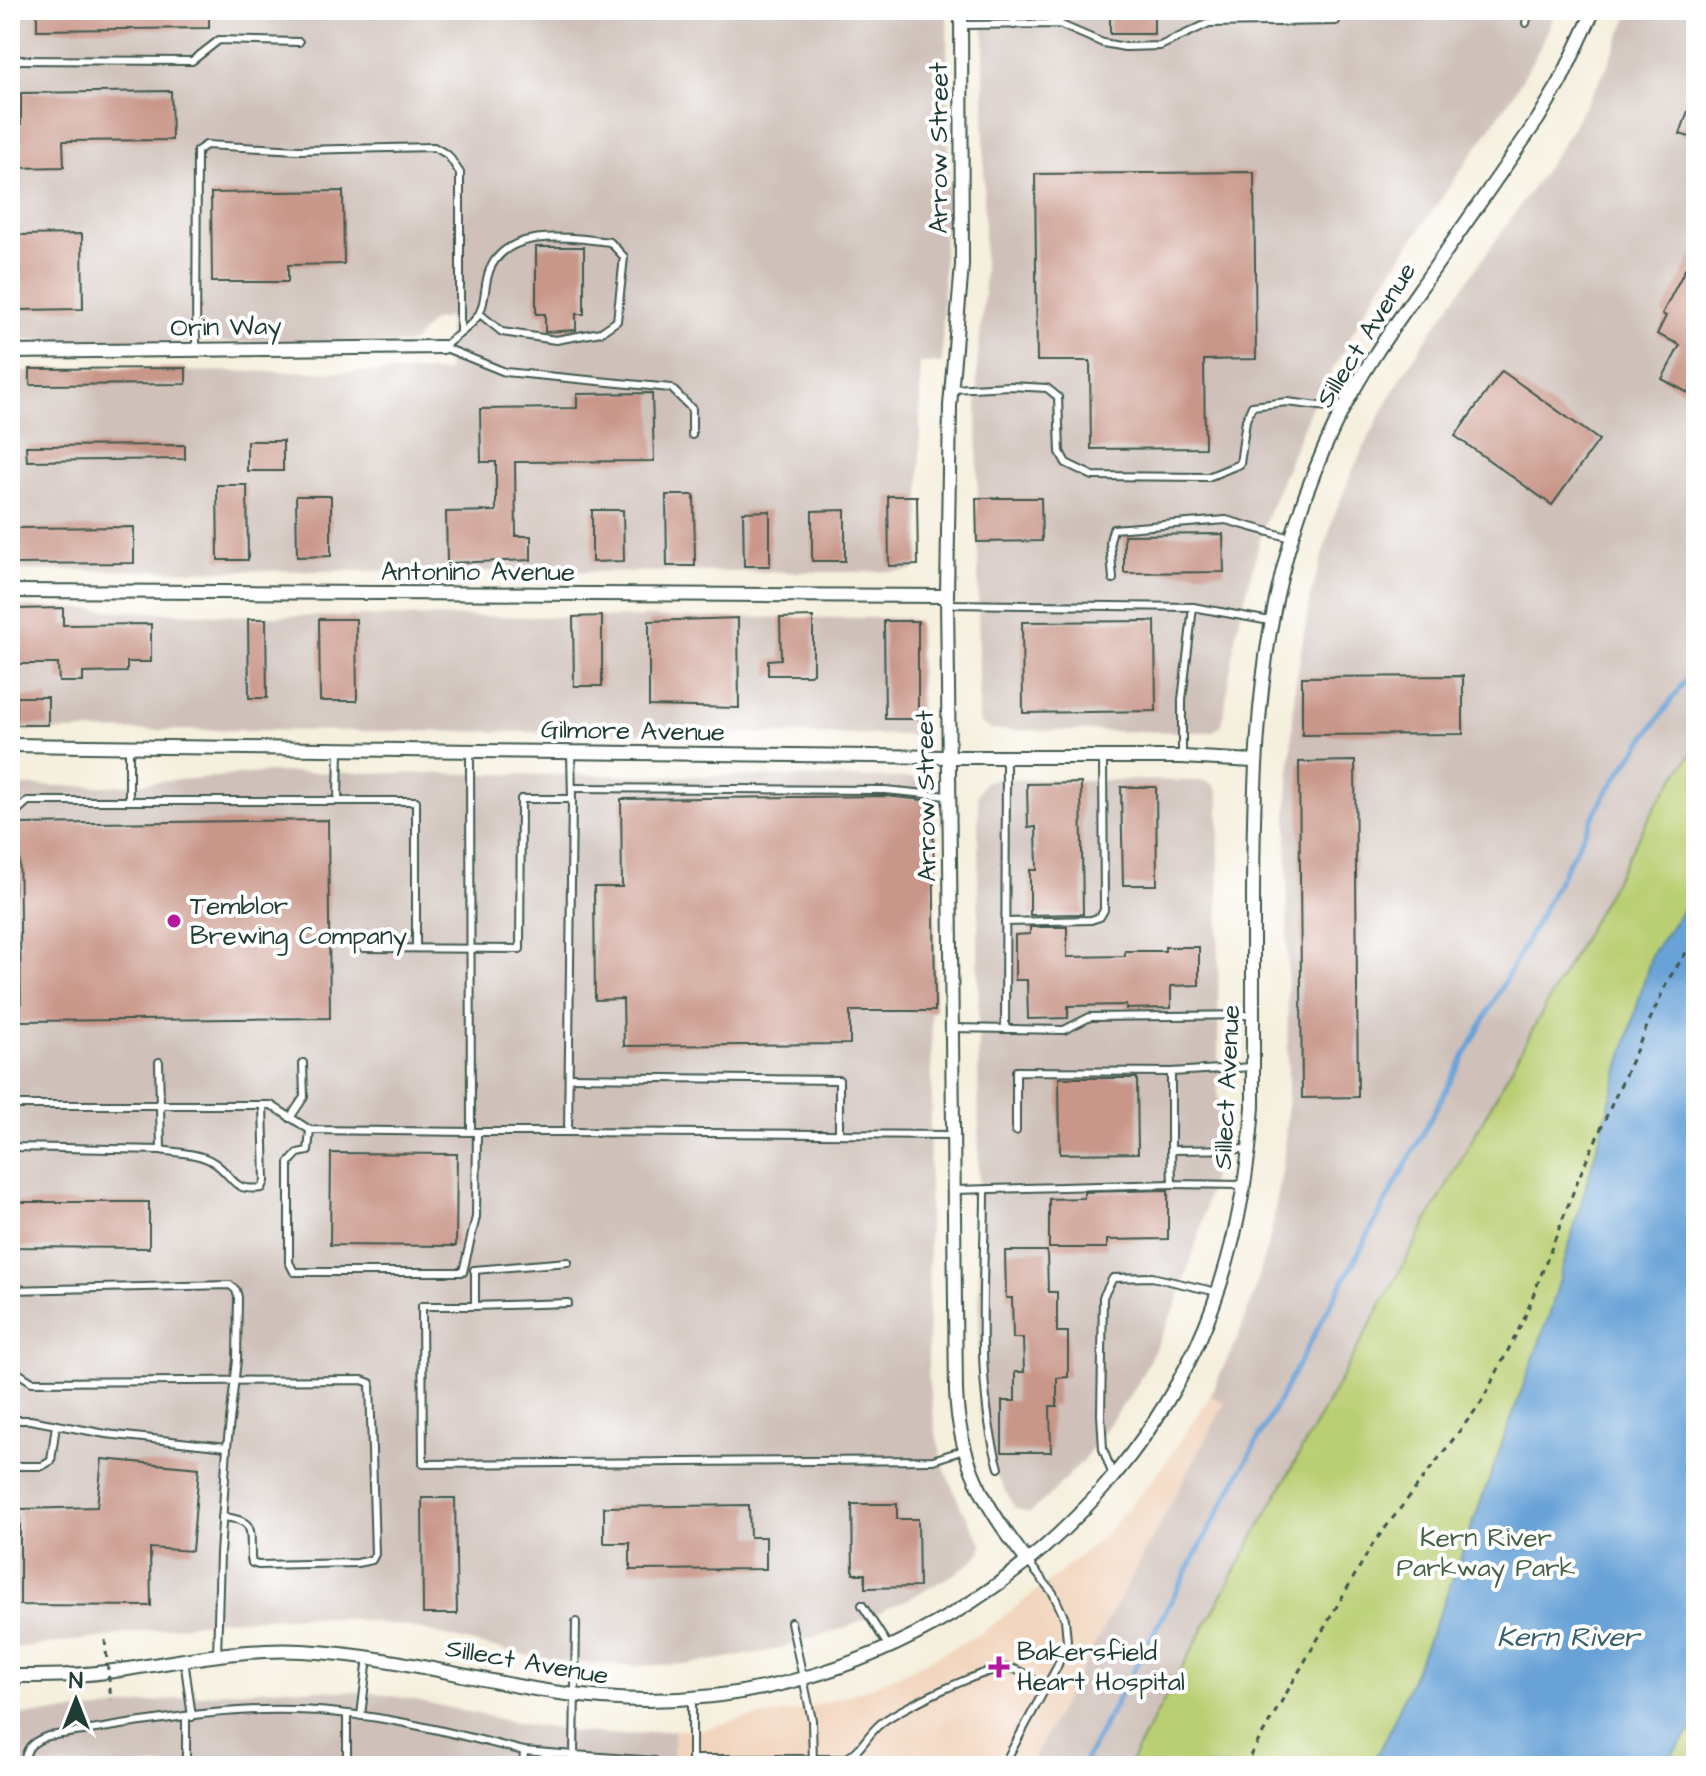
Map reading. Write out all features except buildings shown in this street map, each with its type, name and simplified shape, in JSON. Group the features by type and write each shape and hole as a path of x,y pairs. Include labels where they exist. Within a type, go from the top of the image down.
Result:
{"street":[{"name":"Arrow Street","path":"961,10 962,265 952,389 947,600 956,1391 964,1450 983,1500 1028,1562"},
{"name":"Sillect Avenue","path":"10,1676 83,1674 217,1655 298,1651 404,1662 529,1690 574,1696 637,1700 692,1698 756,1689 859,1660 946,1619 1028,1562 1081,1513 1150,1428 1173,1392 1197,1344 1233,1244 1250,1149 1254,761 1270,621 1291,538 1313,475 1344,409 1388,333 1538,119 1560,82 1594,10"},
{"name":"Orin Way","path":"10,352 443,347"},
{"name":"Antonino Avenue","path":"10,591 947,600"},
{"name":"Gilmore Avenue","path":"10,745 947,757 1182,757 1254,761"}],"lane":[{"path":"1013,10 1014,25"},
{"path":"1058,10 1059,24"},
{"path":"1526,23 1529,10"},
{"path":"961,25 1059,24 1103,43 1125,47 1160,46 1209,23 1336,21"},
{"path":"10,60 192,61 219,40 299,42"},
{"path":"196,350 195,181 197,151 206,145 298,150 434,147 448,155 460,173 460,331"},
{"path":"480,314 502,332 556,340 601,332 617,321 624,257 610,242 551,236 526,240 501,254 490,269 480,314 443,347 505,372 671,388 692,409 692,435"},
{"path":"952,389 1047,388 1058,397 1060,452 1066,463 1093,476 1208,477 1240,464 1246,420 1252,406 1287,402 1344,409"},
{"path":"1113,579 1110,541 1113,529 1226,520 1291,538"},
{"path":"947,600 1193,607 1270,621"},
{"path":"1182,757 1182,700 1193,607"},
{"path":"129,747 129,801"},
{"path":"338,800 339,749"},
{"path":"463,1272 476,1217 470,949 470,751"},
{"path":"568,1132 571,752"},
{"path":"1005,1029 1006,756"},
{"path":"1005,922 1091,920 1100,917 1104,910 1103,756"},
{"path":"572,788 885,790 947,796"},
{"path":"363,948 520,949 521,799 572,799"},
{"path":"263,1105 265,1181 262,1188 243,1189 232,1183 212,1162 197,1156 161,1150 14,1147 11,1141 10,1105 10,819 28,801 416,801 416,948"},
{"path":"952,1028 1064,1030 1090,1017 1253,1015"},
{"path":"159,1062 161,1150"},
{"path":"290,1118 304,1097 303,1063"},
{"path":"1016,1131 1016,1071 1171,1072 1253,1067"},
{"path":"1171,1072 1172,1184"},
{"path":"569,1077 839,1080 839,1134"},
{"path":"10,1105 271,1105 310,1130 954,1135"},
{"path":"310,1130 308,1151 298,1153 289,1163 289,1262 294,1272 463,1272 568,1262"},
{"path":"1171,1150 1250,1149"},
{"path":"955,1190 1244,1185"},
{"path":"985,1190 985,1401 989,1436 999,1468"},
{"path":"475,1270 475,1306"},
{"path":"1113,1476 1103,1449 1101,1414 1103,1297 1113,1278 1152,1277 1218,1292"},
{"path":"10,1290 230,1285 236,1290 234,1381 222,1517 217,1655"},
{"path":"568,1303 422,1306 423,1464 933,1460 964,1450"},
{"path":"10,1308 15,1371 32,1382 362,1380 370,1383 375,1554 372,1560 258,1565 252,1563 247,1523 241,1519 222,1517"},
{"path":"10,1420 30,1420 106,1434 227,1447"},
{"path":"10,1466 47,1464 53,1456 56,1425"},
{"path":"1003,1766 1046,1689 1067,1641 1065,1619 1053,1593 1028,1562"},
{"path":"862,1605 889,1647"},
{"path":"574,1766 576,1622"},
{"path":"791,1622 812,1720 813,1762"},
{"path":"361,1716 368,1657"},
{"path":"184,1659 189,1718 186,1766"},
{"path":"692,1698 692,1763 813,1762 852,1756 883,1721 993,1668 1015,1669 1046,1689"},
{"path":"24,1766 26,1751 33,1741 48,1736 231,1712 297,1710 396,1720 524,1751 655,1764"},
{"path":"347,1715 347,1766"},
{"path":"523,1766 524,1751"}],"path":[{"path":"1244,1766 1373,1544 1481,1403 1524,1319 1579,1177 1668,980 1696,938"},
{"path":"105,1640 111,1700"}],"shaded area":[{"path":"10,10 947,10 949,226 944,234 942,363 920,363 918,565 911,571 848,572 10,570 10,371 447,372 449,317 432,321 414,341 406,344 10,340"},
{"path":"984,10 1557,10 1513,95 1371,300 1310,410 1264,524 1236,633 1223,720 1220,727 1211,732 992,730 979,722 977,364 984,296"},
{"path":"1631,10 1696,10 1696,747 1656,805 1128,1766 1029,1766 1225,1403 1210,1395 1237,1340 1271,1232 1283,1166 1288,1098 1287,816 1295,687 1310,598 1333,519 1352,471 1393,391 1561,147 1606,69"},
{"path":"10,606 247,616 905,618 914,621 919,628 921,735 10,731"},
{"path":"271,772 915,778 930,794 932,1112 928,1378 946,1473 982,1543 982,1550 976,1558 956,1573 912,1597 848,1627 770,1651 690,1664 630,1666 569,1662 519,1654 410,1627 303,1616 220,1620 16,1648 10,1645 10,786 110,786"},
{"path":"993,779 1205,781 1214,785 1219,796 1218,1105 1213,1170 1201,1229 1176,1306 1136,1387 1083,1460 1029,1513 1015,1508 998,1478 987,1451 979,1408 978,794 984,782"},
{"name":"Bakersfield Heart Hospital","path":"1211,1395 1225,1403 1029,1766 673,1766 674,1730 702,1730 736,1720 797,1711 858,1692 982,1633 1106,1533 1156,1476"},
{"path":"288,1688 374,1693 516,1723 577,1732 625,1735 674,1730 673,1766 22,1766 21,1715 99,1710 224,1692"}],"green space":[{"name":"Kern River Parkway Park","path":"1696,747 1696,1766 1128,1766 1656,805"}],"water":[{"name":"Kern River","path":"1696,892 1696,1725 1662,1766 1369,1766 1386,1739 1443,1605 1550,1313 1652,953"}],"waterway":[{"path":"1082,1766 1606,793 1696,665"}],"place":[{"name":"Temblor Brewing Company","path":"174,921"},
{"name":"Bakersfield Heart Hospital","path":"999,1667"}]}
